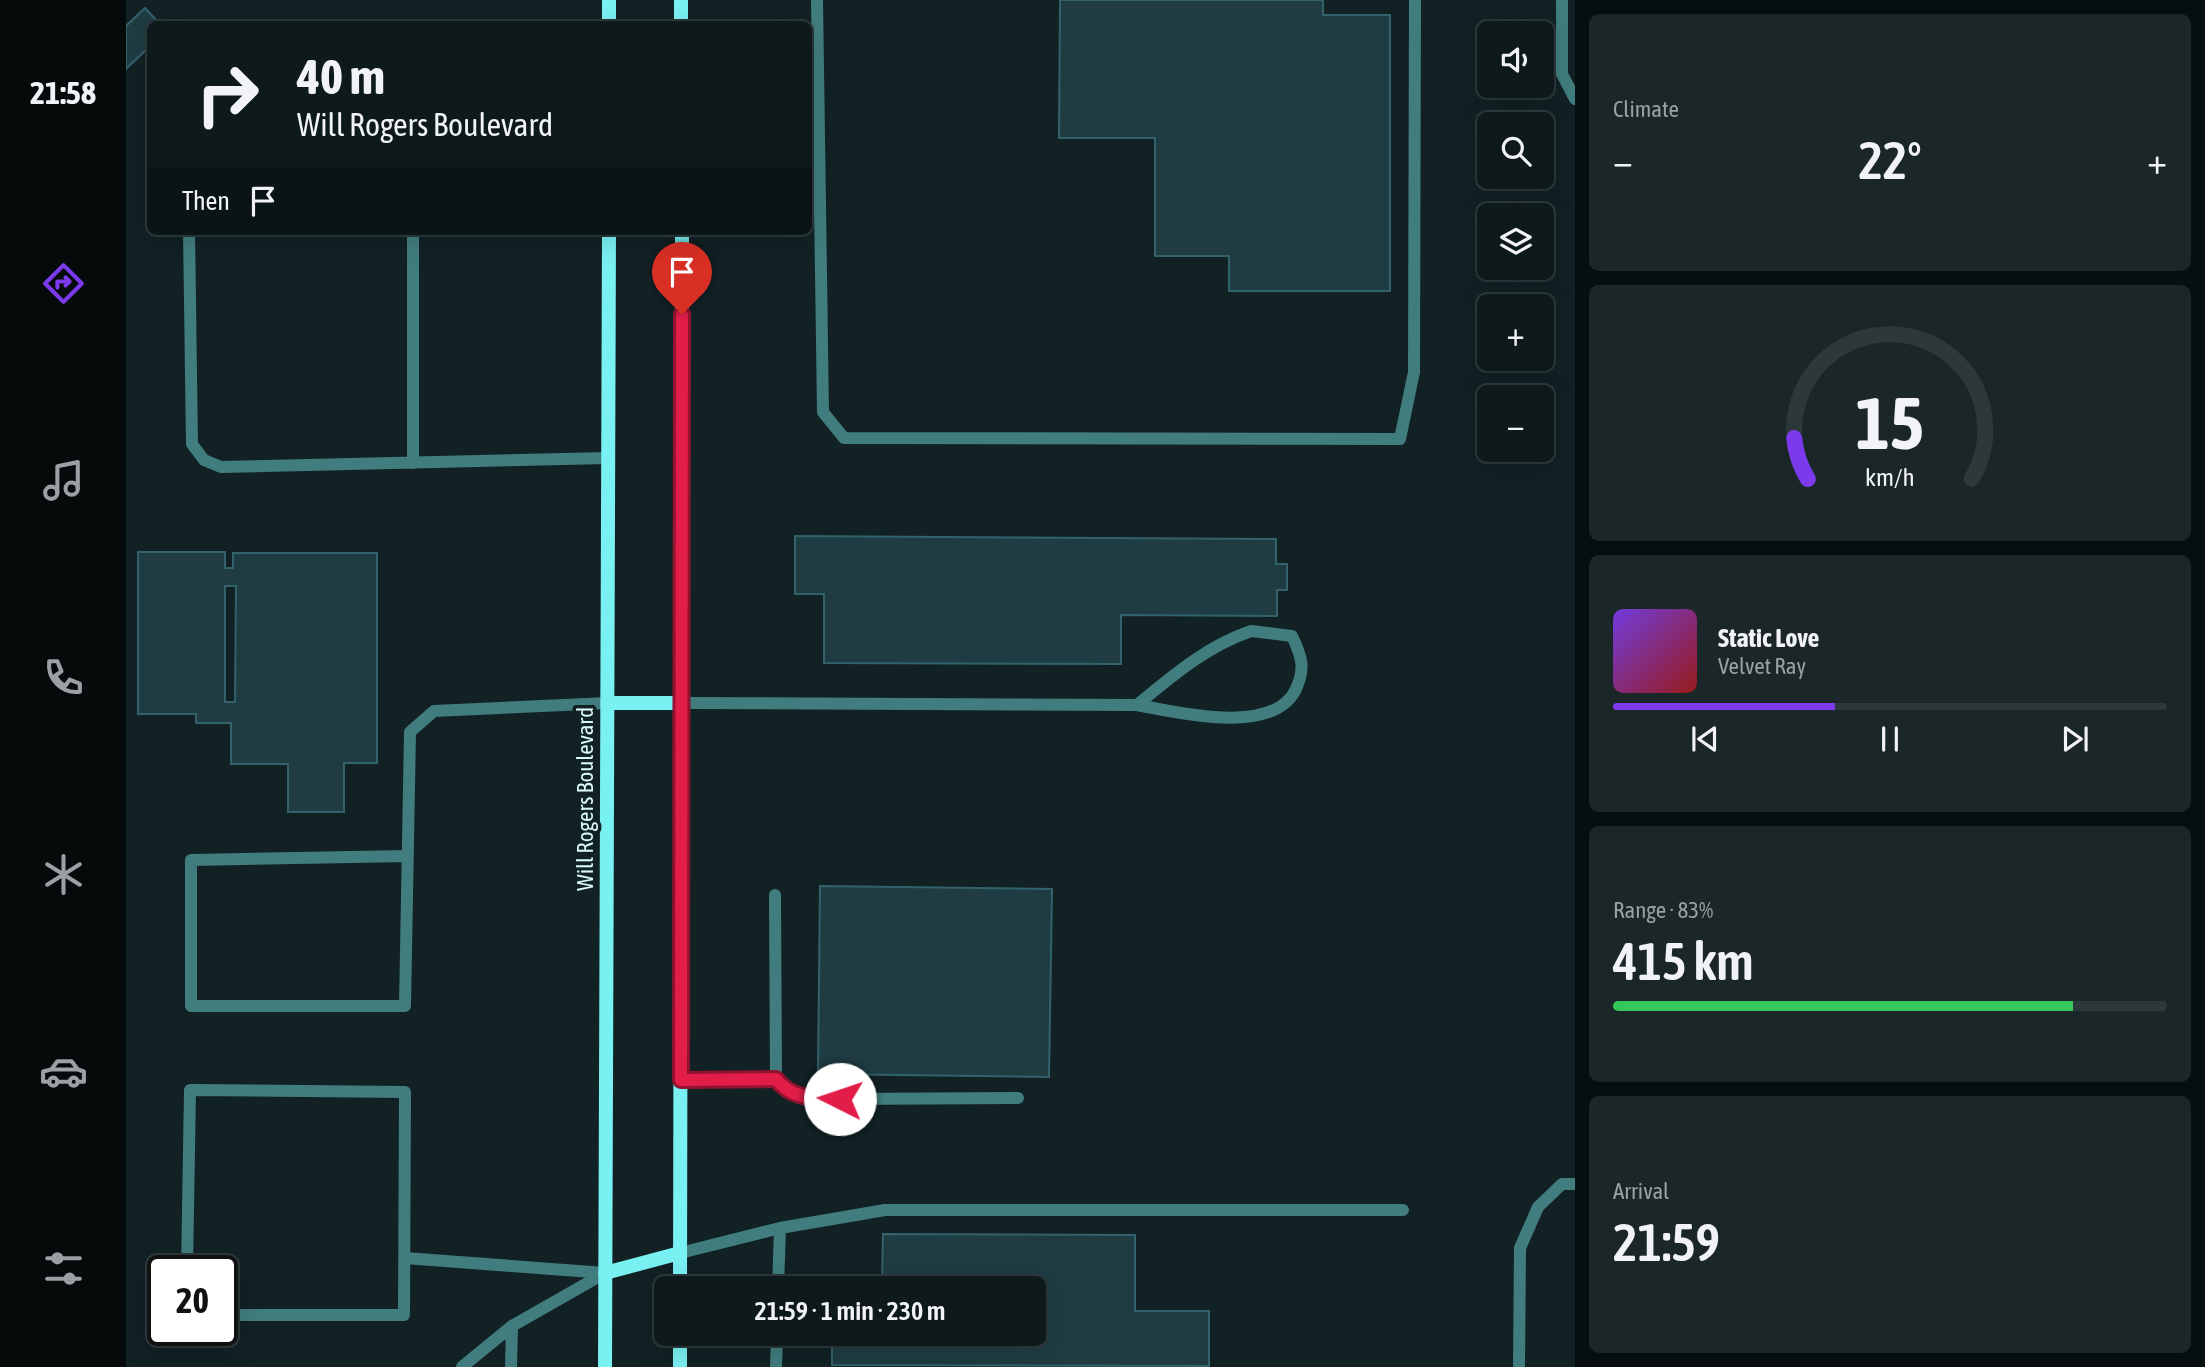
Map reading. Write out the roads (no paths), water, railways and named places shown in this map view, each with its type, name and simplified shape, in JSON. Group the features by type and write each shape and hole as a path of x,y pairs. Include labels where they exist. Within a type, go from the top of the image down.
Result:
{"main road":[{"path":"609,0 609,21"},
{"path":"681,0 681,21"},
{"name":"Will Rogers Boulevard","path":"606,1367 609,235"},
{"path":"680,1276 682,235"},
{"path":"608,703 683,703"},
{"path":"605,1273 680,1253"},
{"path":"680,1346 680,1367"}],"lane":[{"path":"817,0 823,412 844,438 1344,439 1399,439 1414,372 1415,0"},
{"path":"1562,0 1562,74 1575,99"},
{"path":"189,235 192,444 204,460 221,467 608,458"},
{"path":"413,235 413,463"},
{"path":"683,703 1137,705 1213,718 1250,716 1276,710 1292,697 1302,677 1303,659 1292,636 1251,631 1226,640 1178,671 1137,705"},
{"path":"407,856 191,860 191,1006 405,1006 410,732 418,722 434,711 469,707 608,703"},
{"path":"775,895 776,1079 784,1090 800,1096 1018,1098"},
{"path":"681,1080 776,1079"},
{"path":"187,1255 190,1090 405,1092 404,1315 238,1315"},
{"path":"1519,1367 1520,1248 1538,1207 1562,1184 1575,1184"},
{"path":"680,1253 780,1228 885,1210 1403,1210"},
{"path":"778,1276 780,1228"},
{"path":"405,1258 605,1273"},
{"path":"462,1367 512,1326 605,1273"},
{"path":"511,1367 512,1326"},
{"path":"776,1367 777,1346"}]}
